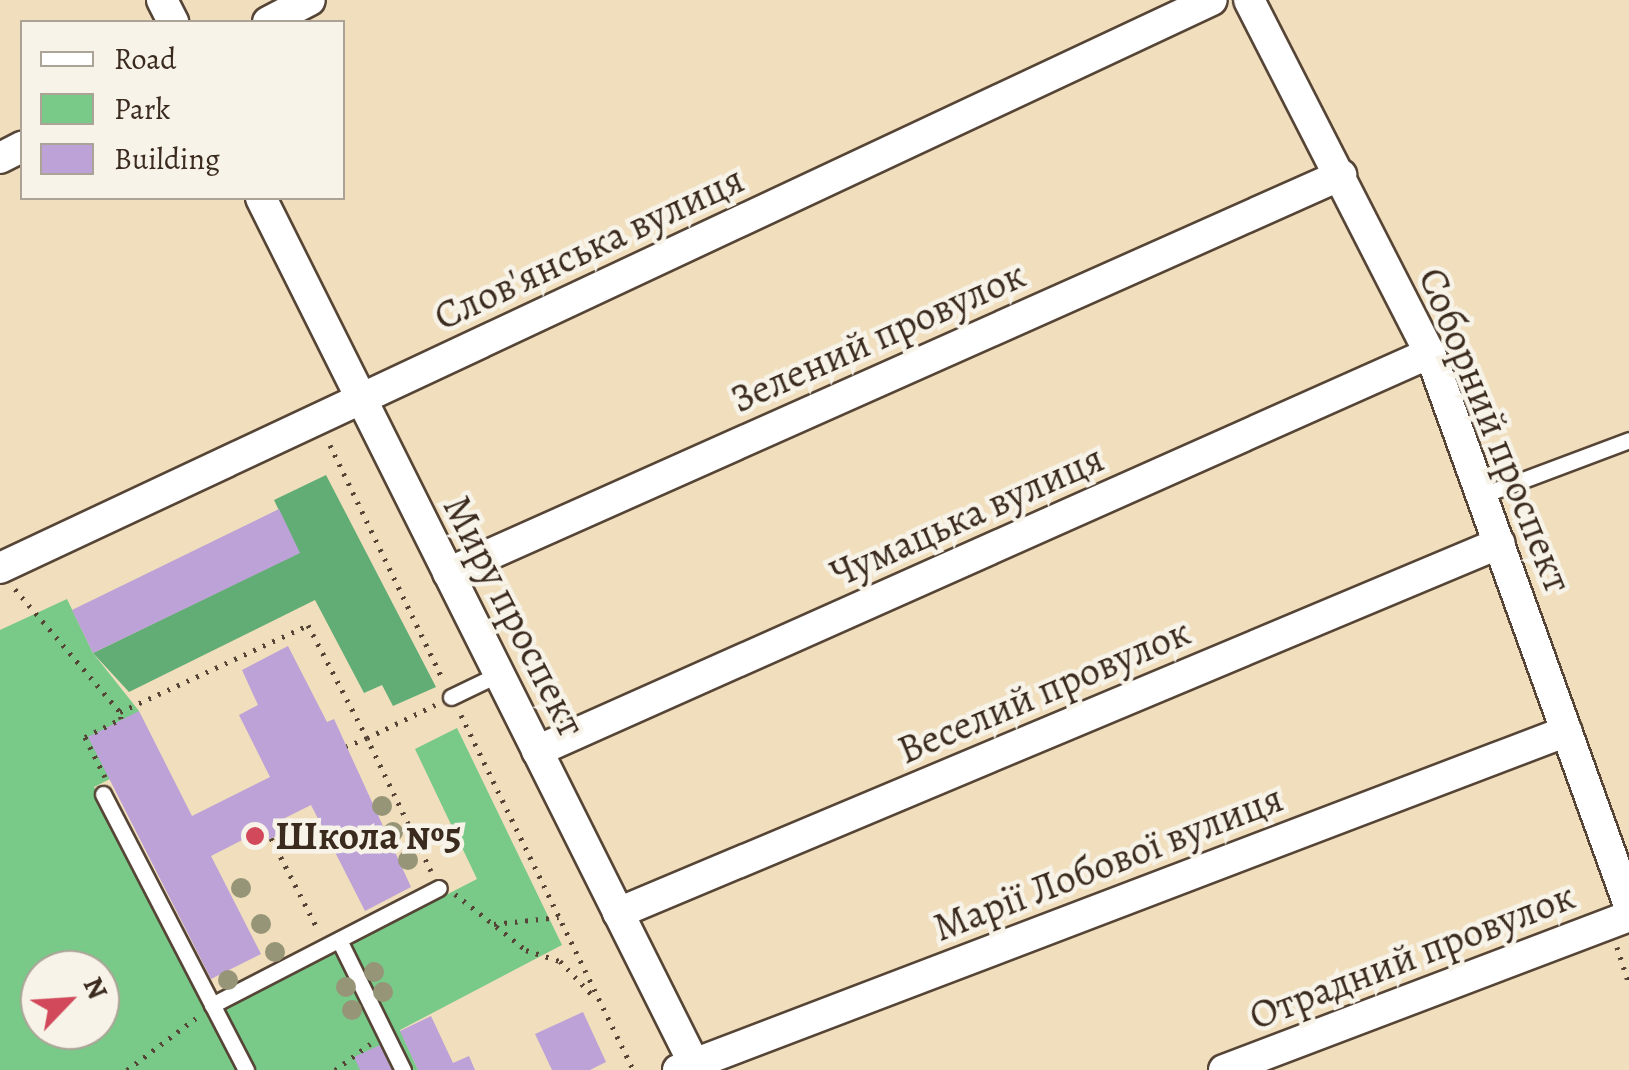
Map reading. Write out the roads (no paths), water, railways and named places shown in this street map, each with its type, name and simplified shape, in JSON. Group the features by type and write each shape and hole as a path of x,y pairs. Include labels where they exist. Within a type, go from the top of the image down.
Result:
{"street":[{"path":"272,20 310,0"},
{"name":"Слов'янська вулиця","path":"5,576 361,399 1212,0"},
{"name":"Соборний проспект","path":"1250,0 1430,353 1629,904"},
{"name":"Зелений провулок","path":"448,572 1341,174"},
{"name":"Миру проспект","path":"262,200 618,913 689,1068"},
{"name":"Чумацька вулиця","path":"537,751 1430,353"},
{"name":"Веселий провулок","path":"618,913 1500,543"},
{"name":"Марії Лобової вулиця","path":"689,1068 1567,731"},
{"name":"Отрадний провулок","path":"1224,1070 1629,916"}],"lane":[{"path":"1483,496 1629,440"},
{"path":"448,690 498,674"},
{"path":"103,794 246,1070"},
{"path":"212,1005 439,888"},
{"path":"332,943 403,1070"}],"place":[{"name":"Школа №5","path":"255,836"}]}
